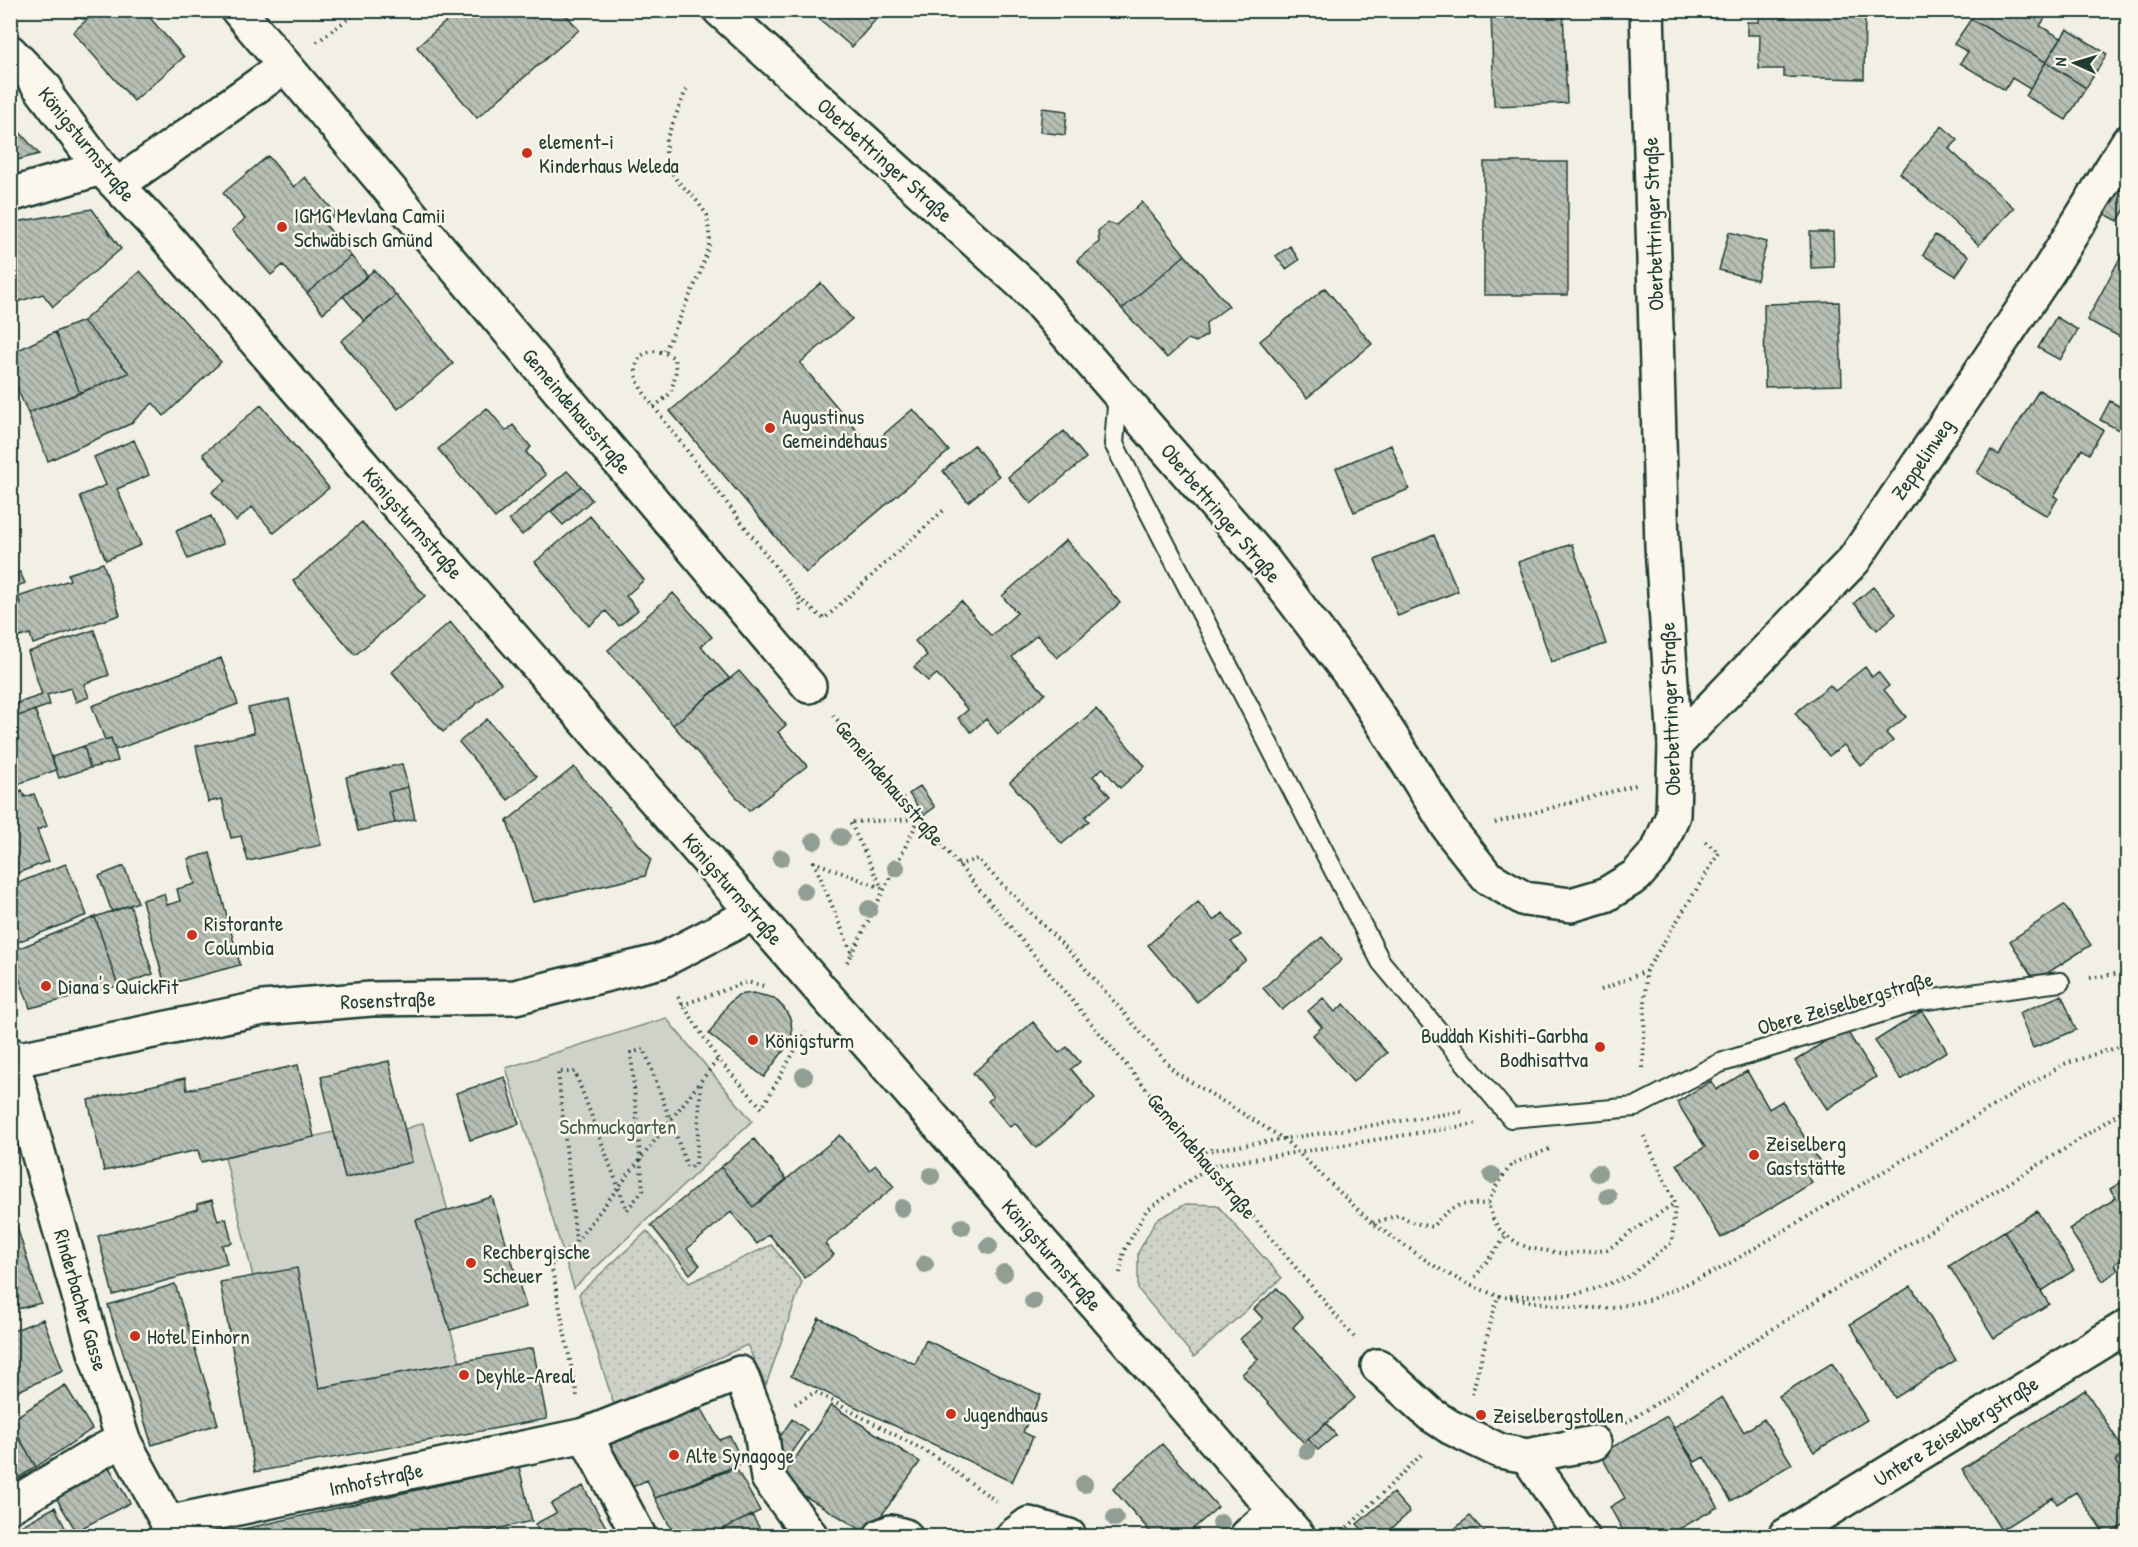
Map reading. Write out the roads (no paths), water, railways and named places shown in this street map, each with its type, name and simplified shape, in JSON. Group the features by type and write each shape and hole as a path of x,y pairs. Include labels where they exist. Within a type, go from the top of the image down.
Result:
{"street":[{"name":"Gemeindehausstraße","path":"238,10 808,686"},
{"name":"Oberbettringer Straße","path":"720,10 1027,288 1264,561 1359,686 1453,834 1487,877 1526,899 1571,905 1605,895 1636,876 1658,851 1672,815 1675,760 1661,535 1647,10"},
{"name":"Königsturmstraße","path":"20,63 101,168 169,240 371,475 1298,1536"},
{"name":"Königsturmstraße","path":"20,63 133,174 169,240"},
{"path":"133,174 285,66"},
{"name":"Zeppelinweg","path":"1675,760 1854,560 2048,272 2127,142"},
{"path":"10,195 101,168"},
{"name":"Rosenstraße","path":"11,1059 263,1008 371,999 515,998 661,961 754,913"},
{"name":"Rinderbacher Gasse","path":"11,1059 97,1359 123,1440 171,1530"},
{"name":"Untere Zeiselbergstraße","path":"1785,1536 2127,1326"},
{"path":"1378,1366 1430,1414 1449,1427 1500,1451 1527,1456 1594,1443"},
{"name":"Imhofstraße","path":"171,1530 585,1435 740,1373 760,1424 768,1478 811,1536"},
{"path":"585,1435 639,1536"},
{"path":"10,1506 123,1440"},
{"path":"1527,1456 1582,1536"},
{"path":"1247,1536 1275,1511"},
{"path":"1021,1530 1069,1536"},
{"path":"881,1536 891,1532 905,1536"}],"lane":[{"name":"Obere Zeiselbergstraße","path":"1118,392 1114,444 1381,962 1506,1112 1635,1107 1720,1064 1919,1001 2060,982"}],"place":[{"name":"element-i Kinderhaus Weleda","path":"527,153"},
{"name":"IGMG Mevlana Camii Schwäbisch Gmünd","path":"282,227"},
{"name":"Augustinus Gemeindehaus","path":"770,428"},
{"name":"Ristorante Columbia","path":"192,935"},
{"name":"Diana's QuickFit","path":"46,986"},
{"name":"Königsturm","path":"753,1040"},
{"name":"Buddah Kishiti-Garbha Bodhisattva","path":"1600,1047"},
{"name":"Zeiselberg Gaststätte","path":"1754,1155"},
{"name":"Rechbergische Scheuer","path":"471,1263"},
{"name":"Hotel Einhorn","path":"135,1336"},
{"name":"Deyhle-Areal","path":"464,1375"},
{"name":"Jugendhaus","path":"951,1414"},
{"name":"Zeiselbergstollen","path":"1481,1415"},
{"name":"Alte Synagoge","path":"674,1455"}],"park label":[{"name":"Schmuckgarten","path":"618,1126"}]}
